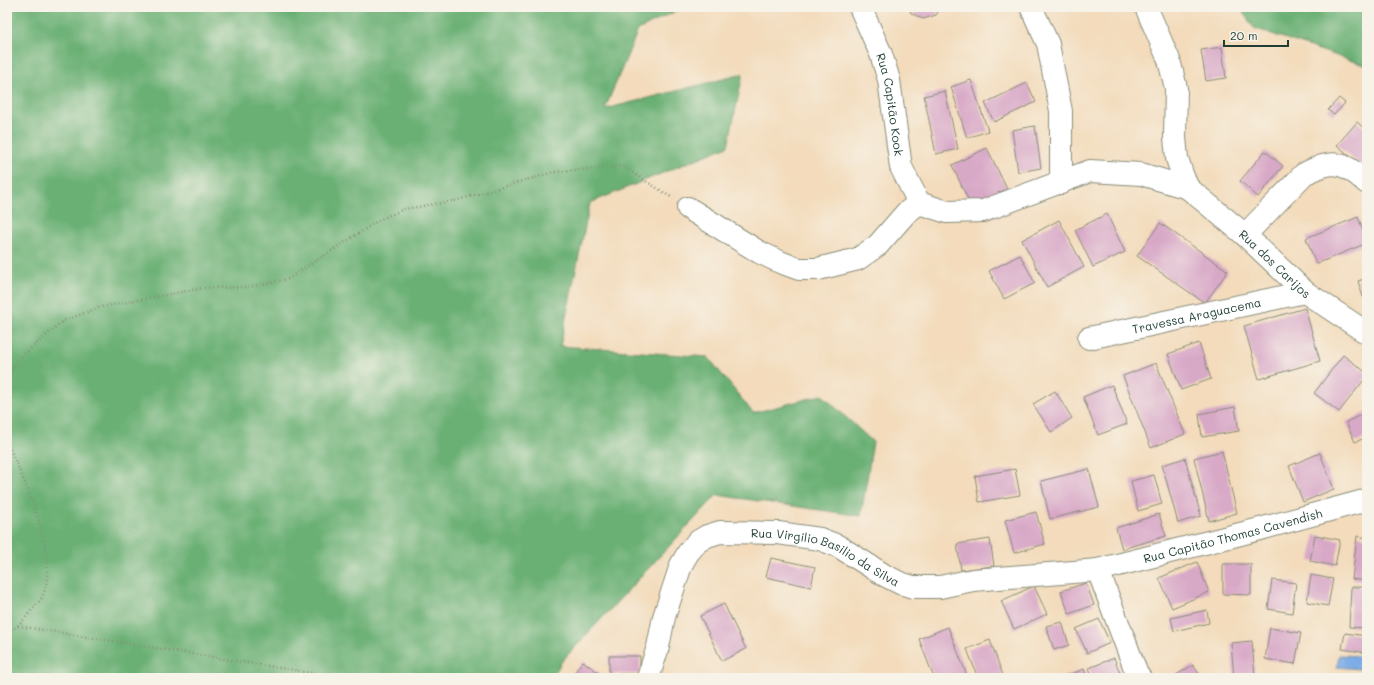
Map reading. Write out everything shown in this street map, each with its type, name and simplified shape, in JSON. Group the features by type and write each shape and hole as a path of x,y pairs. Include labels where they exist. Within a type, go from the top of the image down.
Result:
{"street":[{"name":"Rua Capitão Kook","path":"860,7 881,54 889,80 901,168 919,203"},
{"path":"1031,7 1048,44 1061,111 1061,182"},
{"path":"1146,7 1169,60 1176,88 1175,138 1177,158 1188,188"},
{"path":"1245,235 1304,174 1315,168 1330,164 1344,166 1367,182"},
{"path":"688,208 759,252 780,262 799,269 818,269 858,259 878,245 906,213 919,203 947,212 983,211 1090,171 1141,174 1188,188"},
{"name":"Rua dos Carijos","path":"1188,188 1245,235 1305,292 1367,333"},
{"name":"Travessa Araguacema","path":"1089,338 1305,292"},
{"name":"Rua Capitão Thomas Cavendish","path":"1098,570 1367,500"},
{"name":"Rua Virgilio Basilio da Silva","path":"648,678 658,648 664,617 681,565 688,552 697,542 707,536 720,532 778,533 820,540 838,546 884,575 900,583 913,587 940,587 974,580 1098,570"},
{"path":"1098,570 1136,674 1140,678"}],"path":[{"path":"7,380 17,360 63,321 101,307 202,288 250,287 288,278 379,220 404,209 454,201 554,172 622,166 688,208"},
{"path":"7,442 30,496 46,547 48,572 43,596 18,626 7,631"},
{"path":"18,626 344,678"}],"green space":[{"path":"7,7 684,7 638,30 605,109 743,74 728,146 590,203 560,346 708,357 753,413 822,395 873,442 861,516 717,495 562,661 552,678 7,678"},
{"path":"1239,7 1367,7 1367,66 1254,28"}],"water":[{"path":"1339,655 1361,656 1360,669 1337,667"}],"building":[{"path":"909,7 941,7 936,15 923,19 911,13"},
{"path":"968,7 977,7 972,12"},
{"path":"1222,47 1226,78 1206,81 1201,50"},
{"path":"971,80 988,131 967,138 951,87"},
{"path":"1027,83 1036,102 994,122 985,103"},
{"path":"945,91 958,149 936,154 924,96"},
{"path":"1339,98 1345,103 1334,115 1328,110"},
{"path":"1357,122 1367,131 1367,171 1337,145"},
{"path":"1035,126 1041,168 1018,172 1012,130"},
{"path":"987,148 1007,189 971,206 952,165"},
{"path":"1265,151 1283,166 1258,197 1240,181"},
{"path":"1107,214 1125,252 1093,267 1075,230"},
{"path":"1358,217 1367,243 1316,264 1306,238"},
{"path":"1059,220 1084,267 1047,287 1022,240"},
{"path":"1160,223 1228,271 1205,303 1137,256"},
{"path":"1020,255 1035,283 1004,299 989,271"},
{"path":"1367,278 1367,296 1363,297 1358,281"},
{"path":"1305,308 1320,361 1259,379 1244,326"},
{"path":"1199,343 1211,379 1181,390 1168,354"},
{"path":"1343,355 1367,373 1367,376 1339,412 1314,393"},
{"path":"1156,363 1185,434 1151,448 1123,376"},
{"path":"1112,385 1127,424 1098,435 1083,397"},
{"path":"1055,391 1072,418 1051,432 1033,404"},
{"path":"1235,407 1239,431 1202,437 1199,414"},
{"path":"1367,412 1367,437 1355,442 1346,422"},
{"path":"1222,451 1237,513 1209,521 1194,458"},
{"path":"1320,453 1334,489 1303,502 1289,466"},
{"path":"1185,458 1201,516 1178,523 1162,465"},
{"path":"1015,469 1020,495 979,502 975,476"},
{"path":"1089,469 1099,507 1050,519 1041,481"},
{"path":"1154,475 1162,504 1138,511 1131,481"},
{"path":"1036,512 1045,544 1014,553 1005,520"},
{"path":"1159,514 1166,536 1122,549 1116,528"},
{"path":"1315,535 1340,540 1335,566 1310,561"},
{"path":"1357,536 1367,538 1367,581 1352,579"},
{"path":"990,539 994,566 961,570 957,544"},
{"path":"771,558 815,567 811,587 766,577"},
{"path":"1197,562 1209,592 1172,608 1159,578"},
{"path":"1223,564 1251,564 1251,595 1223,594"},
{"path":"1311,575 1333,579 1328,606 1307,602"},
{"path":"1272,580 1296,583 1292,613 1268,609"},
{"path":"1086,583 1094,605 1069,614 1061,591"},
{"path":"1034,586 1047,614 1014,629 1001,601"},
{"path":"1351,587 1367,587 1367,628 1349,627"},
{"path":"724,604 746,649 722,661 700,616"},
{"path":"1207,610 1209,623 1174,631 1171,618"},
{"path":"1099,619 1110,643 1087,653 1076,629"},
{"path":"1062,622 1069,645 1054,650 1046,626"},
{"path":"948,627 968,678 934,678 919,639"},
{"path":"1270,628 1301,633 1295,664 1265,659"},
{"path":"1345,633 1367,636 1367,653 1342,649"},
{"path":"990,640 1004,678 978,678 967,649"},
{"path":"1252,641 1255,677 1234,678 1231,643"},
{"path":"609,656 640,656 640,674 609,674"},
{"path":"1114,658 1122,678 1093,678 1089,668"},
{"path":"583,661 605,678 570,678"},
{"path":"1193,665 1202,678 1171,678"},
{"path":"1084,669 1088,678 1061,678"}]}
